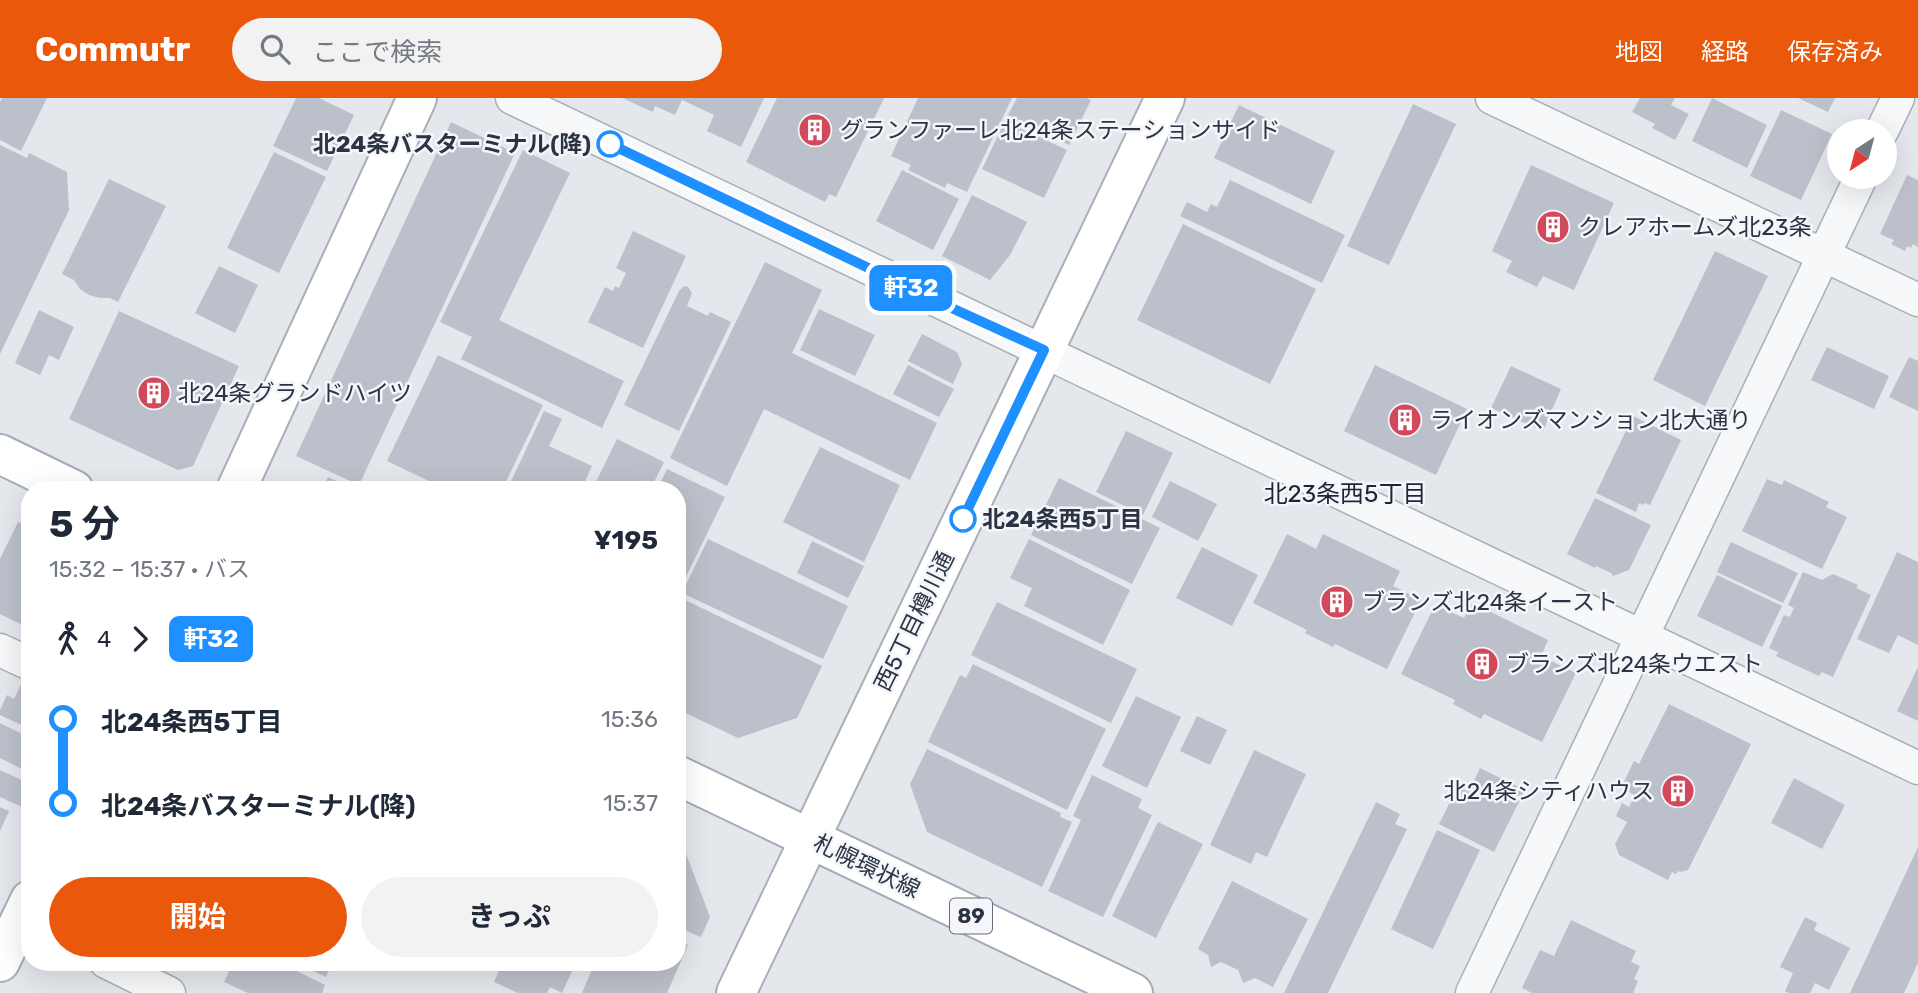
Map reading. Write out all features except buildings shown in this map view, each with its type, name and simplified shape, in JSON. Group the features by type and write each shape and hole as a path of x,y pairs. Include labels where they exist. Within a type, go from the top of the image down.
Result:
{"street":[{"path":"240,481 417,98"},
{"path":"512,98 1918,768"},
{"name":"西5丁目樽川通","path":"736,993 1165,98"},
{"path":"1492,98 1918,300"},
{"path":"1888,119 1898,98"},
{"path":"1472,993 1855,189"},
{"path":"0,454 56,481"},
{"path":"0,650 21,660"},
{"name":"札幌環状線","path":"686,779 1133,993"},
{"path":"0,962 20,915"},
{"path":"124,971 169,993"}],"bus line":[{"name":"軒32","path":"610,144 1044,350 963,519"}],"place":[{"name":"グランファーレ北24条ステーションサイド","path":"815,130"},
{"name":"北24条バスターミナル(降)","path":"610,144"},
{"name":"クレアホームズ北23条","path":"1553,227"},
{"name":"北24条グランドハイツ","path":"154,393"},
{"name":"ライオンズマンション北大通り","path":"1405,420"},
{"name":"北24条西5丁目","path":"963,519"},
{"name":"ブランズ北24条イースト","path":"1337,602"},
{"name":"ブランズ北24条ウエスト","path":"1482,664"},
{"name":"北24条シティハウス","path":"1678,791"}],"district":[{"name":"北23条西5丁目","path":"1345,494"}]}
